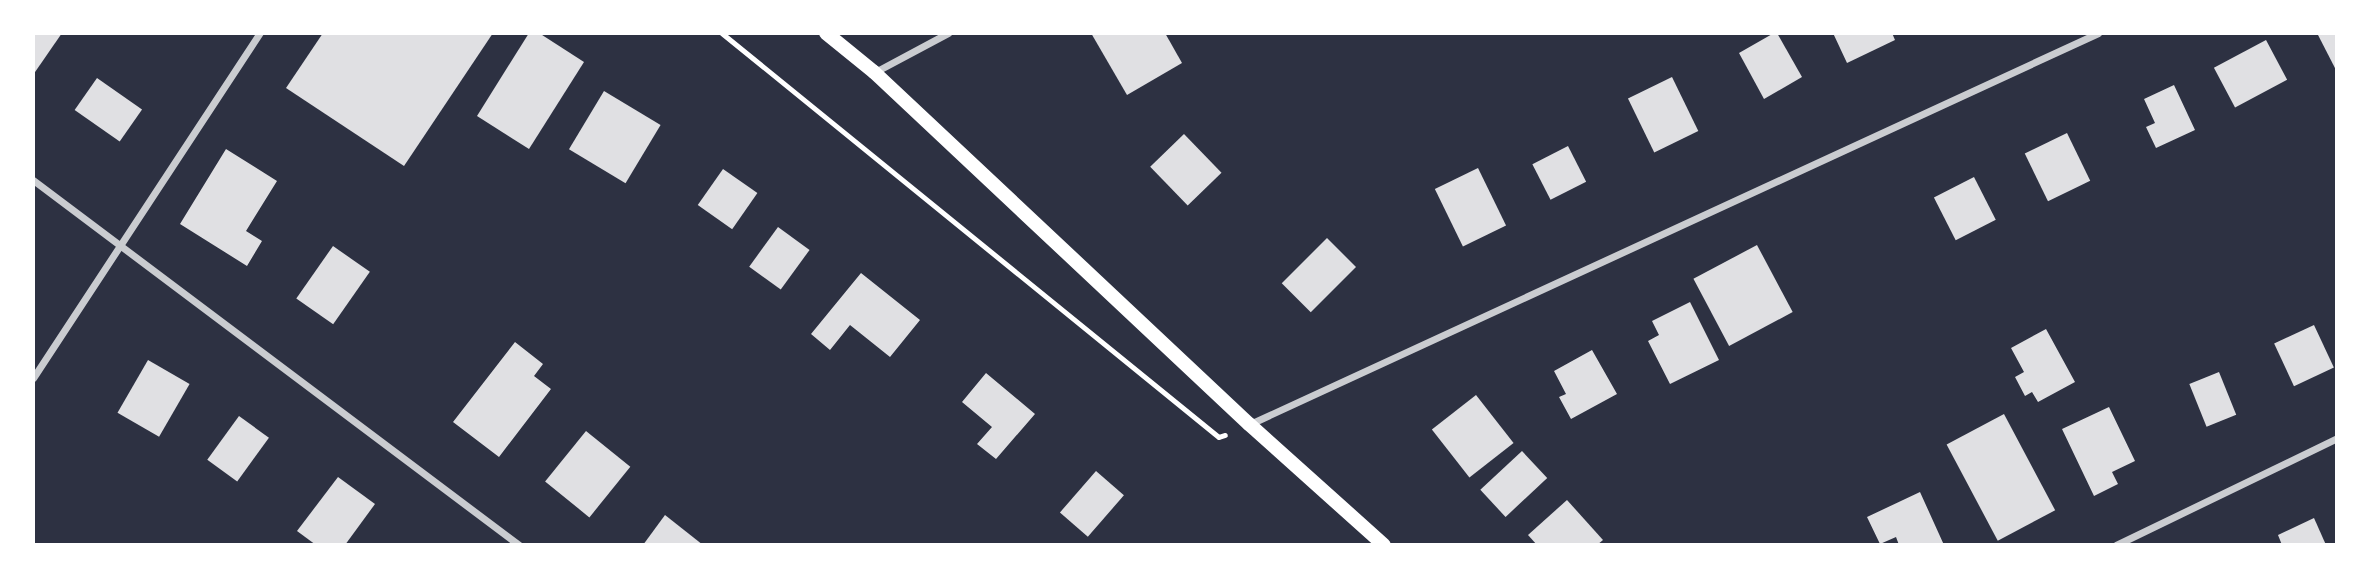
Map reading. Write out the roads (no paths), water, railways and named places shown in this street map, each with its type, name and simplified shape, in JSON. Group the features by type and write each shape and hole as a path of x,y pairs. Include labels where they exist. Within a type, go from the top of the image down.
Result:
{"main road":[{"path":"826,33 874,72 1249,424 1384,545"}],"street":[{"path":"33,378 260,33"},
{"path":"874,72 948,33"},
{"path":"1249,424 2098,33"},
{"path":"33,180 519,545"},
{"path":"2116,545 2337,438"}]}
